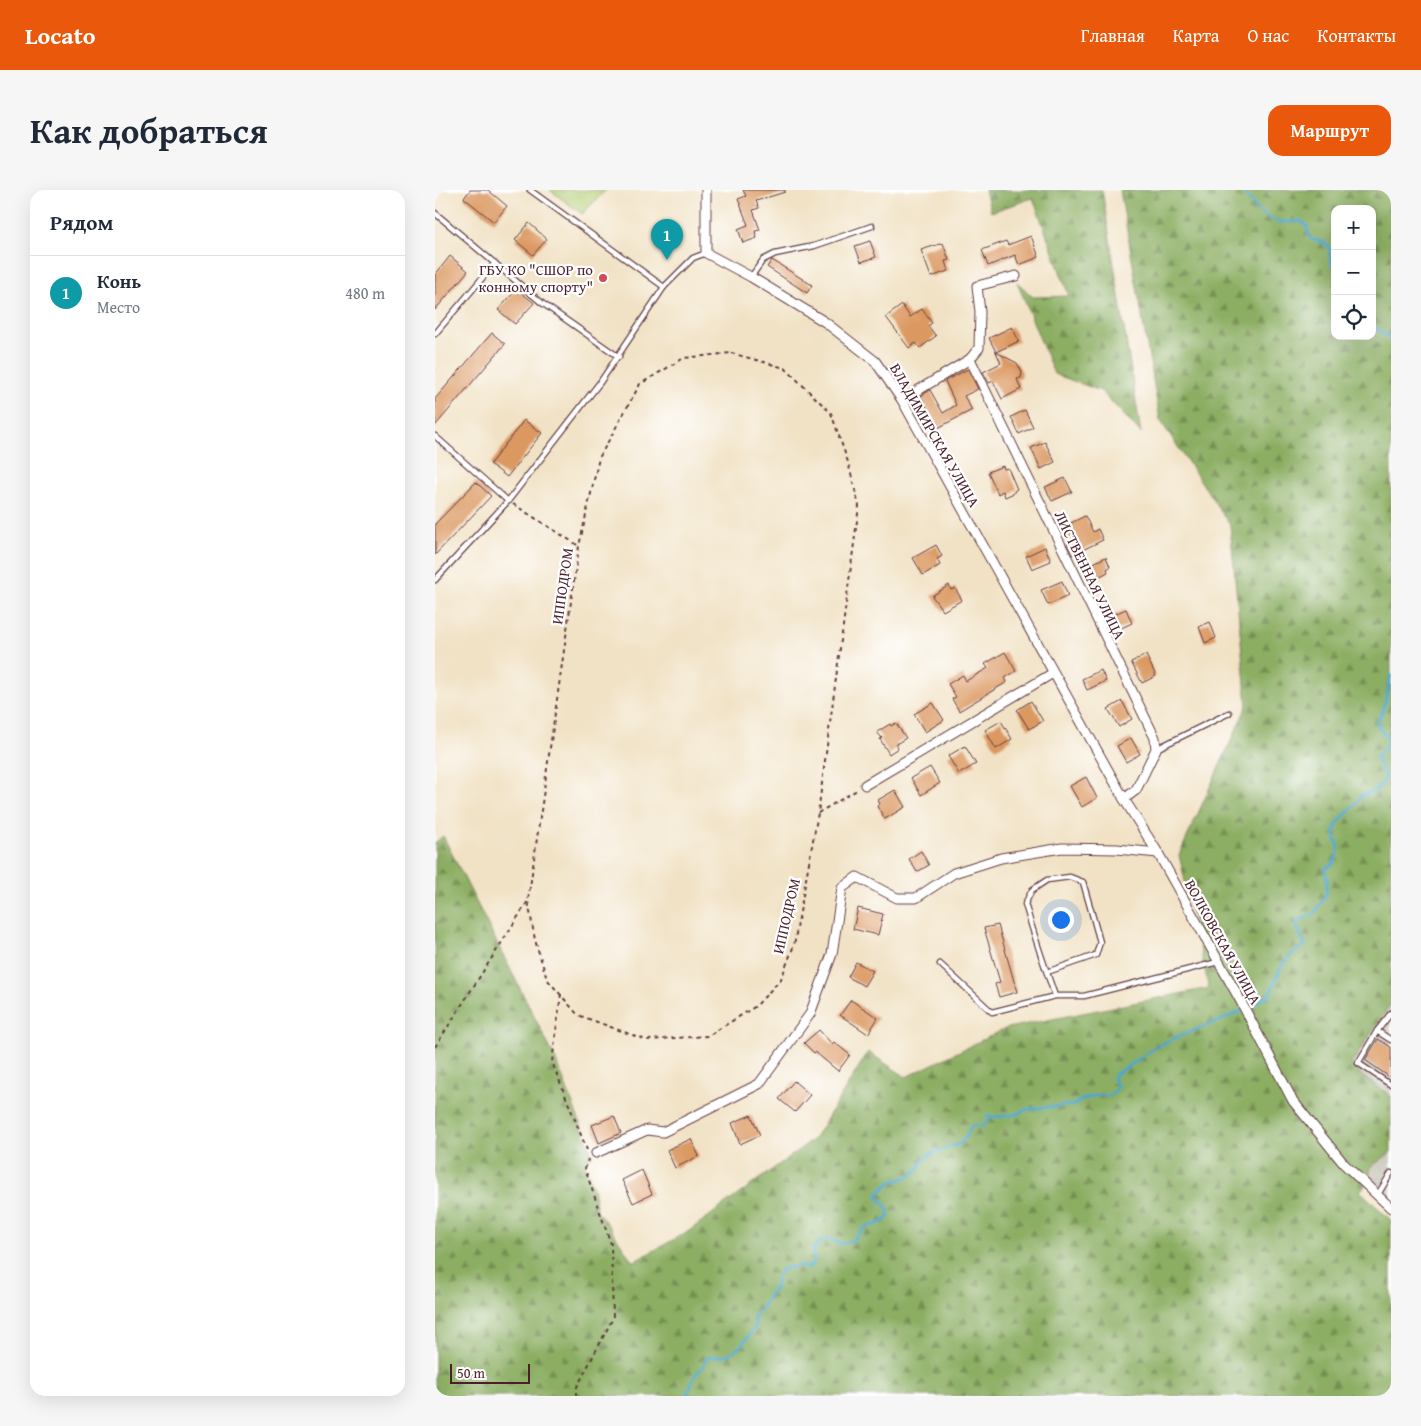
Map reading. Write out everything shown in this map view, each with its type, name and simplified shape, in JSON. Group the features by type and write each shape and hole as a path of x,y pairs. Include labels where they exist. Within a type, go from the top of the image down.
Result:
{"street":[{"path":"706,190 706,253"},
{"name":"ВЛАДИМИРСКАЯ УЛИЦА","path":"706,253 751,277 825,322 875,360 902,400 1053,672"},
{"path":"902,400 970,359 979,348 980,312 977,286 1016,276"},
{"name":"ЛИСТВЕННАЯ УЛИЦА","path":"970,359 1155,738 1156,749"},
{"path":"865,785 1053,672"},
{"name":"ВОЛКОВСКАЯ УЛИЦА","path":"1053,672 1242,1003 1293,1101 1344,1164 1391,1208"},
{"path":"1124,799 1135,790 1156,749"},
{"path":"596,1153 647,1130 663,1132 759,1084 810,1014 832,954 842,888 857,877 897,898 915,898 954,873 1001,858 1062,848 1117,849 1158,853"}],"lane":[{"path":"530,190 664,287"},
{"path":"435,221 437,215 542,303 619,357"},
{"path":"751,277 763,260 775,254 814,246 872,226"},
{"path":"435,580 508,501 619,357 664,287 693,258 706,253"},
{"path":"435,334 495,263"},
{"path":"435,436 508,501"},
{"path":"1156,749 1229,713"},
{"path":"1047,972 1096,955 1100,942 1083,882 1071,877 1047,880 1032,890 1025,904 1047,972 1055,996"},
{"path":"940,964 992,1012 1055,996 1084,996 1218,962"},
{"path":"1391,1013 1377,1031 1358,1063 1391,1085"},
{"path":"1377,1031 1391,1040"},
{"path":"1377,1196 1391,1173"}],"path":[{"name":"ИППОДРОМ","path":"731,354 785,368 831,413 848,462 859,506 819,813 794,945 781,979 756,1006 708,1036 646,1040 579,1015 547,978 535,940 529,901 579,546 599,458 619,420 640,384 684,358 731,354"},
{"path":"508,501 579,546"},
{"path":"819,813 865,785"},
{"path":"435,1046 529,901"},
{"path":"561,994 552,1062 589,1157 585,1170 611,1244 613,1318 577,1389 576,1396"}],"shaded area":[{"path":"1391,1003 1391,1096 1362,1076 1351,1064"},
{"path":"1391,1152 1391,1202 1368,1182 1371,1167"}],"green space":[{"path":"550,190 606,190 582,214"},
{"path":"985,190 1102,190 1141,433 1101,391 1054,374 1017,282 1033,297 1069,296 1033,198 991,212"},
{"path":"1120,190 1391,190 1391,1003 1351,1064 1362,1076 1391,1096 1391,1152 1371,1167 1368,1182 1360,1191 1391,1220 1391,1396 435,1396 435,843 443,836 555,1058 593,1156 584,1163 593,1188 597,1211 633,1262 689,1231 815,1138 868,1052 906,1077 1007,1028 1209,988 1179,855 1247,706 1230,525 1160,420"}],"building":[{"path":"470,190 488,190 507,206 494,222 464,198"},
{"path":"743,190 785,190 785,192 756,201 759,208 753,210 760,230 755,231 757,238 743,243 738,229 748,225 738,199 746,196"},
{"path":"529,223 547,239 533,255 515,240"},
{"path":"1031,236 1039,257 1019,265 1015,255 988,266 982,250 1006,241 1008,245"},
{"path":"870,241 876,257 861,262 855,246"},
{"path":"943,243 949,260 945,261 948,271 931,277 921,250"},
{"path":"450,256 468,271 435,310 435,275"},
{"path":"772,260 812,285 807,293 767,267"},
{"path":"517,289 534,303 515,324 498,310"},
{"path":"902,305 910,317 922,309 932,323 928,326 936,336 920,348 916,343 909,348 886,317"},
{"path":"1012,327 1019,341 996,352 989,338"},
{"path":"492,333 505,344 435,426 435,399"},
{"path":"996,352 1017,363 1022,372 1021,378 1017,379 1021,389 1002,399 993,381 989,383 983,372 1001,363"},
{"path":"968,369 978,389 964,396 972,410 938,428 921,396 930,390 943,413 956,405 945,381"},
{"path":"1025,410 1033,427 1019,434 1011,417"},
{"path":"524,420 542,433 507,477 490,464"},
{"path":"1045,442 1055,462 1041,469 1031,448"},
{"path":"1003,466 1004,469 1008,468 1017,489 1014,493 1005,497 1003,491 998,494 988,472"},
{"path":"1065,478 1072,492 1052,501 1045,487"},
{"path":"476,482 491,496 435,555 435,524"},
{"path":"1085,516 1093,532 1098,529 1103,540 1072,555 1067,544 1070,542 1063,527"},
{"path":"936,545 942,556 937,559 940,565 923,575 913,558"},
{"path":"1045,547 1051,561 1032,569 1026,556"},
{"path":"1106,557 1110,567 1107,569 1108,572 1091,581 1085,570 1088,568 1087,566"},
{"path":"1062,581 1068,596 1048,605 1041,590"},
{"path":"949,585 951,590 955,588 962,600 943,611 932,596"},
{"path":"1126,609 1132,623 1115,631 1108,617"},
{"path":"1210,622 1216,638 1205,643 1199,627"},
{"path":"1005,652 1016,671 1005,678 1007,682 959,711 952,699 956,697 948,684 963,675 966,681 988,668 985,664"},
{"path":"1146,655 1156,676 1142,683 1131,662"},
{"path":"1101,670 1106,681 1087,690 1082,679"},
{"path":"1031,701 1043,721 1029,729 1017,710"},
{"path":"1122,701 1132,719 1119,727 1108,709"},
{"path":"933,703 944,720 925,732 914,714"},
{"path":"1001,721 1012,739 996,749 985,730"},
{"path":"896,723 906,738 896,744 898,748 889,754 880,739 882,738 877,732 890,724 891,726"},
{"path":"1131,738 1140,754 1126,762 1117,746"},
{"path":"965,746 976,764 959,774 948,756"},
{"path":"930,767 940,783 921,795 911,778"},
{"path":"1086,777 1097,798 1082,807 1070,786"},
{"path":"895,790 905,807 885,819 877,806 880,804 878,800"},
{"path":"921,851 929,865 917,872 909,859"},
{"path":"858,908 883,914 878,935 853,929"},
{"path":"998,925 1017,992 999,997 995,984 1000,982 984,928"},
{"path":"856,962 873,971 864,986 848,977"},
{"path":"851,1000 878,1018 868,1034 840,1015"},
{"path":"819,1030 832,1044 834,1042 850,1055 838,1071 804,1043"},
{"path":"1378,1039 1391,1047 1391,1078 1365,1060"},
{"path":"794,1081 810,1095 795,1112 779,1099"},
{"path":"751,1115 760,1135 740,1144 732,1123"},
{"path":"614,1116 621,1133 599,1143 592,1125"},
{"path":"691,1139 699,1156 675,1168 667,1150"},
{"path":"642,1170 652,1194 633,1203 622,1180"}],"waterway":[{"path":"1243,190 1249,200 1269,218 1280,222 1301,221 1307,226 1309,237 1313,240 1324,242 1329,247 1331,262"},
{"path":"1376,328 1391,339"},
{"path":"686,1396 696,1374 703,1367 707,1358 723,1356 734,1351 756,1326 753,1317 761,1309 770,1293 775,1290 777,1277 781,1271 798,1265 807,1268 813,1264 812,1252 821,1241 828,1239 840,1244 845,1243 855,1238 866,1226 876,1225 887,1219 889,1215 887,1208 878,1197 878,1193 891,1182 910,1176 919,1168 924,1159 933,1153 959,1144 973,1125 982,1126 986,1123 988,1116 997,1117 1018,1114 1024,1110 1074,1105 1079,1101 1097,1095 1108,1096 1118,1087 1113,1078 1115,1074 1160,1045 1231,1016 1269,994 1284,963 1291,955 1305,945 1297,927 1297,922 1314,914 1326,895 1327,880 1325,870 1334,862 1339,846 1335,837 1337,824 1352,809 1361,796 1376,790 1385,777 1376,757 1386,747 1389,740 1377,722 1383,711 1391,675"}],"place":[{"name":"Конь","path":"667,260"},
{"name":"ГБУ КО \"СШОР по конному спорту\"","path":"603,278"}]}
